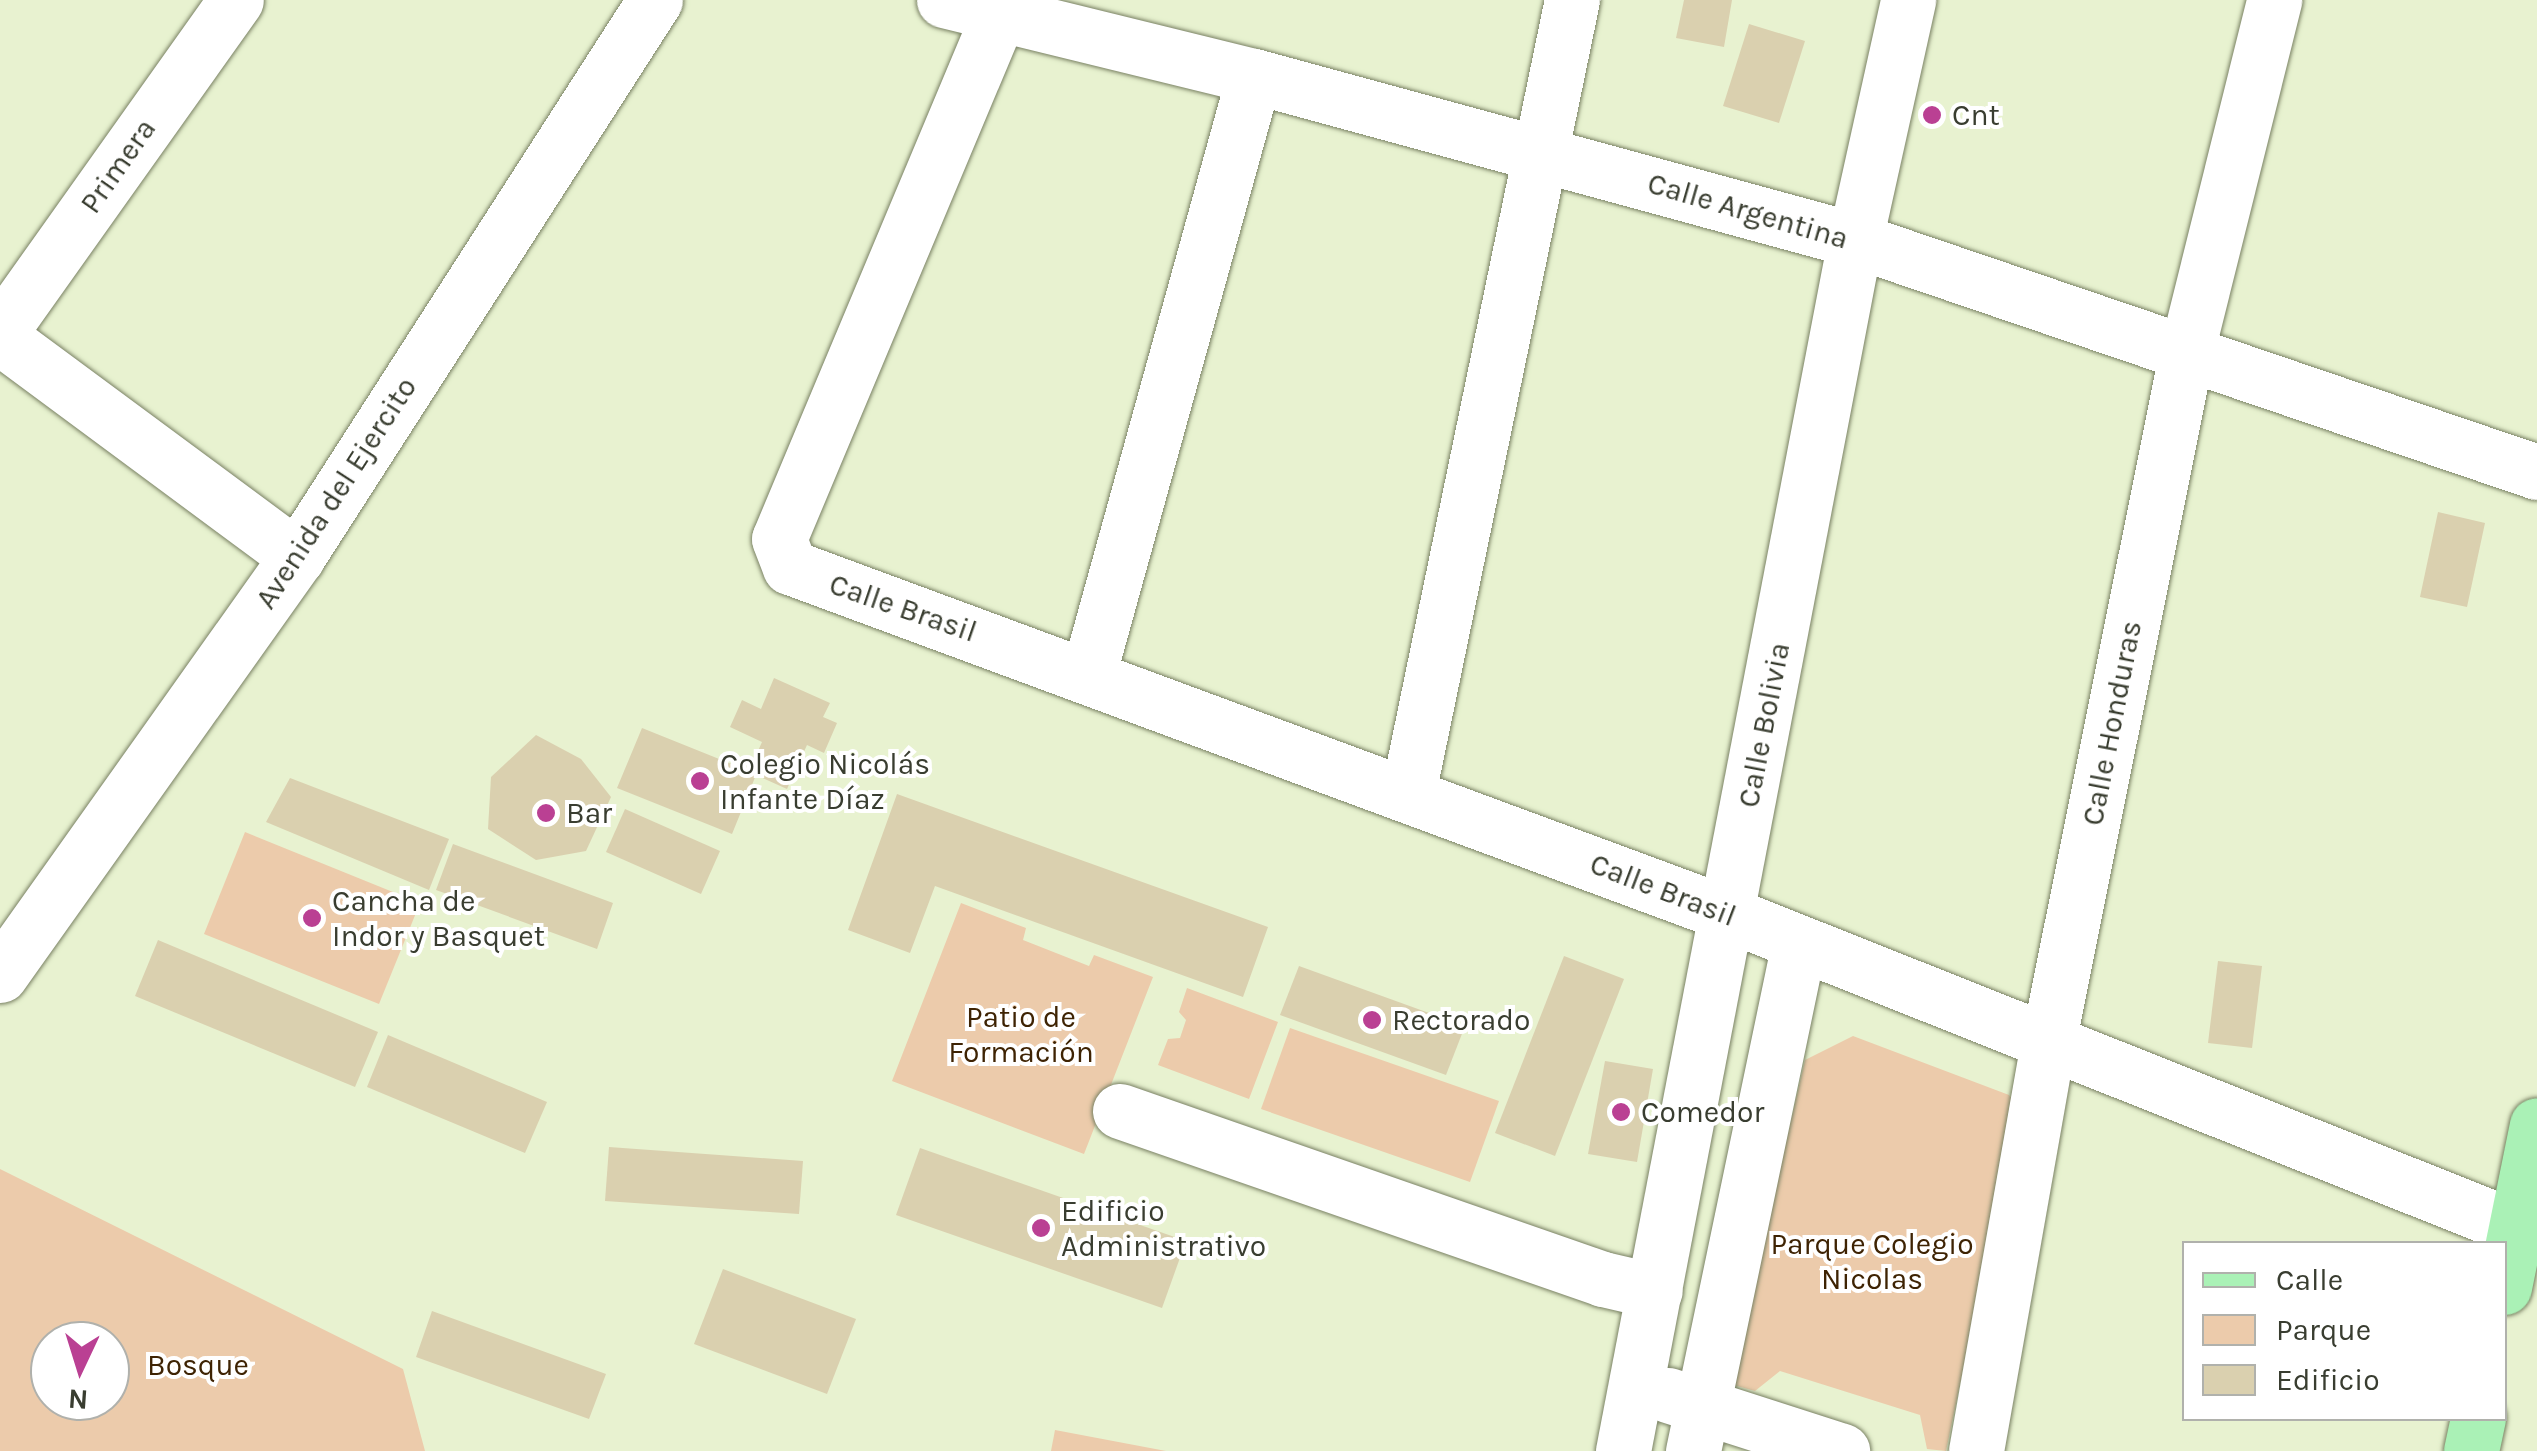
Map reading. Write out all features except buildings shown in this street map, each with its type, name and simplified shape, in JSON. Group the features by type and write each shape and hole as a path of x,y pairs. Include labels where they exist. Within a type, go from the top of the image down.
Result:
{"main road":[{"path":"2507,1281 2527,1231 2537,1125"},
{"path":"2471,1451 2477,1421"}],"street":[{"name":"Primera","path":"0,335 236,0"},
{"name":"Avenida del Ejercito","path":"0,975 297,558 654,0"},
{"name":"Calle Argentina","path":"944,0 1001,7 1856,240 2537,472"},
{"path":"1408,793 1572,0"},
{"name":"Calle Bolivia","path":"1623,1451 1856,240 1908,0"},
{"name":"Calle Honduras","path":"1976,1451 2048,1043 2187,350 2274,0"},
{"name":"Calle Brasil","path":"1001,7 779,540 784,560 798,571 1088,672 1728,914 2527,1231"},
{"path":"1088,672 1254,76"},
{"path":"0,335 297,558"},
{"path":"1698,1427 1799,943"},
{"path":"1120,1111 1603,1279 1656,1291"},
{"path":"1636,1387 1698,1427 1842,1451"}],"green space":[{"name":"Cancha de Indor y Basquet","path":"245,832 420,903 379,1004 204,934"},
{"name":"Patio de Formación","path":"961,903 1026,928 1023,940 1089,966 1094,955 1153,977 1084,1154 892,1081"},
{"path":"1187,988 1278,1022 1249,1099 1158,1065 1168,1039 1180,1038 1186,1020 1179,1012"},
{"path":"1290,1028 1499,1101 1470,1182 1261,1109"},
{"name":"Parque Colegio Nicolas","path":"1853,1036 2009,1095 2018,1107 1946,1451 1927,1449 1920,1415 1780,1371 1755,1391 1730,1384 1805,1060"},
{"name":"Bosque","path":"0,1169 403,1369 425,1451 0,1451"},
{"path":"1055,1430 1166,1451 1051,1451"}],"place":[{"name":"Cnt","path":"1932,115"},
{"name":"Colegio Nicolás Infante Díaz","path":"700,781"},
{"name":"Bar","path":"546,813"},
{"name":"Cancha de Indor y Basquet","path":"312,918"},
{"name":"Rectorado","path":"1372,1020"},
{"name":"Comedor","path":"1621,1112"},
{"name":"Edificio Administrativo","path":"1041,1228"}]}
